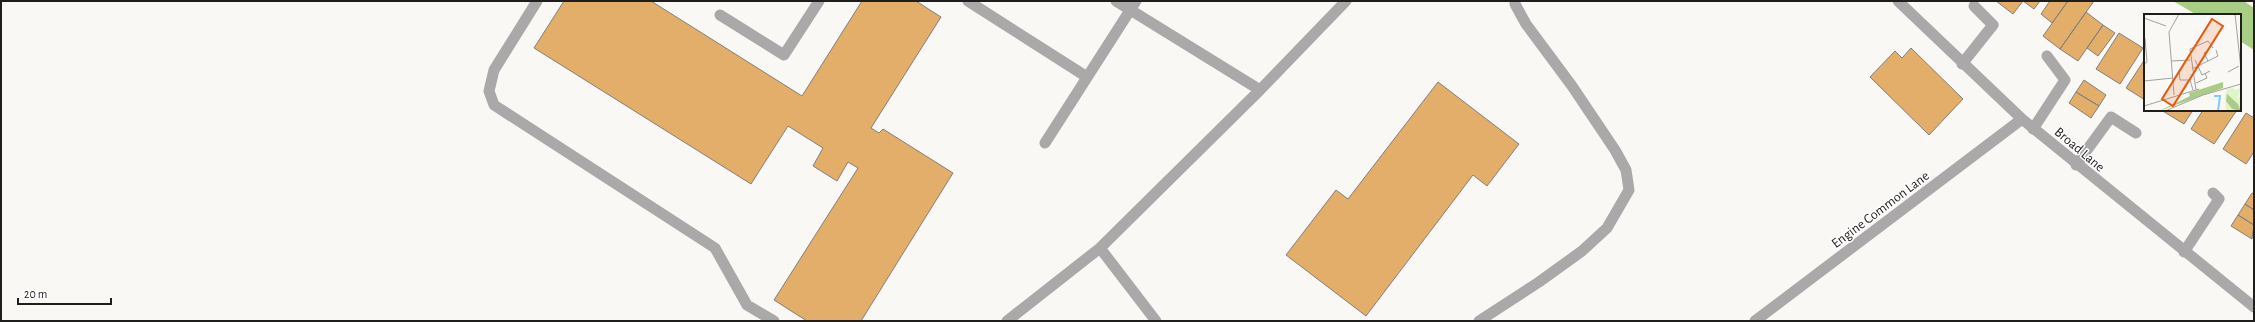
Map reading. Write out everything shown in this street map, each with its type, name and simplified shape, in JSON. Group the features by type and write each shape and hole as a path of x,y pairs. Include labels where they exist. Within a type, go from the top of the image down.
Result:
{"street":[{"path":"537,1 494,70 489,91 494,105 715,248 747,305 774,321"},
{"path":"720,15 784,55 819,1"},
{"path":"968,1 1088,77"},
{"path":"1116,1 1133,6 1260,90"},
{"path":"1007,321 1100,248 1260,90 1346,1"},
{"path":"1479,321 1539,282 1582,251 1607,228 1629,190 1626,170 1615,150 1572,86 1526,24 1515,4 1515,1"},
{"name":"Broad Lane","path":"1898,1 1962,64 2033,129 2254,307"},
{"path":"1044,143 1133,6"},
{"path":"1962,64 1993,25 1974,6"},
{"path":"2033,129 2065,80 2047,56"},
{"path":"2076,165 2111,117 2136,133"},
{"name":"Engine Common Lane","path":"1755,321 2022,119"},
{"path":"2184,252 2219,199 2213,193"},
{"path":"1100,248 1156,321"}],"green space":[{"path":"2173,1 2244,1 2254,8 2254,50 2241,42 2241,14 2195,14"}],"building":[{"path":"564,1 651,1 802,96 862,1 916,1 941,17 871,128 879,133 883,129 953,173 861,321 807,321 774,300 858,168 848,162 837,181 813,166 823,148 788,126 751,184 534,48"},
{"path":"1996,1 2023,1 2013,14"},
{"path":"2023,1 2040,1 2034,9"},
{"path":"2050,1 2068,1 2052,23 2041,14"},
{"path":"2068,1 2094,1 2060,49 2043,36"},
{"path":"2086,12 2103,25 2078,61 2060,49"},
{"path":"2103,25 2115,33 2098,56 2087,48"},
{"path":"2119,33 2143,48 2120,84 2096,69"},
{"path":"1911,48 1963,99 1929,135 1870,77 1895,51 1902,58"},
{"path":"2144,61 2144,99 2126,88"},
{"path":"2084,80 2106,95 2099,106 2076,92"},
{"path":"1438,82 1519,144 1487,186 1473,175 1366,316 1286,255 1336,190 1348,199"},
{"path":"2076,92 2099,106 2091,118 2069,103"},
{"path":"2163,111 2192,111 2184,124"},
{"path":"2202,111 2236,111 2214,144 2191,129"},
{"path":"2246,113 2254,118 2254,152 2246,164 2223,149"},
{"path":"2252,193 2254,194 2254,210 2245,204"},
{"path":"2245,204 2254,210 2254,225 2238,215"},
{"path":"2238,215 2254,225 2252,239 2231,226"}]}
